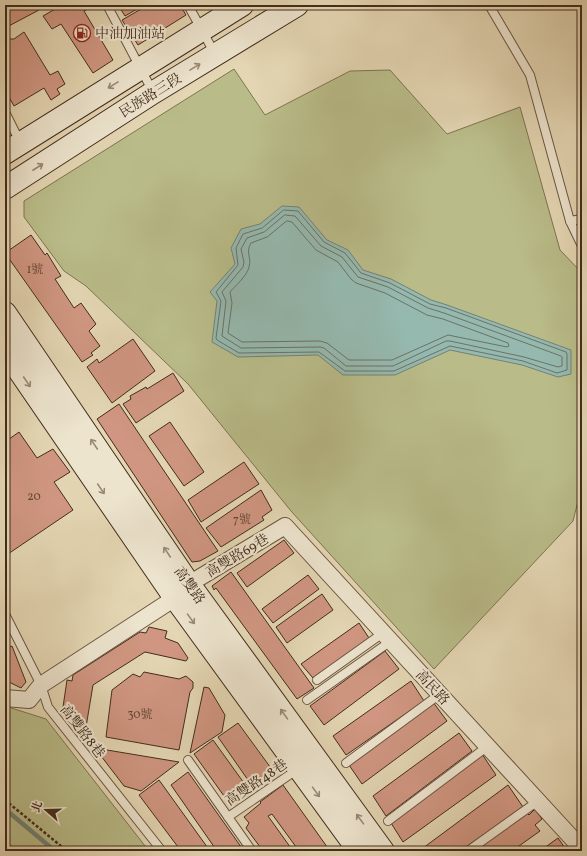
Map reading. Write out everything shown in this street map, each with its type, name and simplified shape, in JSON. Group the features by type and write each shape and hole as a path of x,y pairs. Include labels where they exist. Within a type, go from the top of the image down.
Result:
{"street":[{"name":"民族路三段","path":"13,148 242,5"},
{"name":"民族路三段","path":"5,188 154,92 297,5"},
{"name":"高雙路","path":"5,312 13,351 182,591 299,768 359,851"},
{"name":"高雙路69巷","path":"5,698 29,700 41,685 182,591 285,526"},
{"name":"高民路","path":"285,526 582,849"},
{"name":"高雙路","path":"182,591 383,851"}],"lane":[{"path":"107,5 154,92"},
{"path":"188,5 216,55"},
{"path":"489,5 530,75 570,221 582,246"},
{"path":"5,112 13,148"},
{"path":"570,221 582,218"},
{"path":"582,470 582,493"},
{"name":"高雙路8巷","path":"5,614 41,685 48,707 162,851"},
{"path":"317,680 387,637"},
{"path":"307,700 387,637"},
{"path":"346,763 440,694"},
{"path":"388,821 488,746"},
{"name":"高雙路48巷","path":"188,760 252,851"},
{"name":"高雙路48巷","path":"228,817 299,768"},
{"path":"468,851 538,801"}],"path":[{"path":"5,800 67,851"}],"green space":[{"path":"234,69 265,115 350,71 390,70 447,134 520,107 560,250 582,273 582,485 573,521 434,669 291,511 188,384 86,286 64,271 24,217 24,201"},
{"path":"5,706 46,719 149,851 17,851 5,840"}],"water":[{"path":"282,206 299,207 327,240 348,250 363,270 391,279 431,300 571,350 571,374 558,377 522,365 450,350 395,375 343,375 318,355 238,357 212,342 217,301 210,292 235,264 231,248 241,229 260,224"}],"building":[{"path":"11,5 36,5 39,10 5,28 5,8"},
{"path":"62,5 96,5 84,11 113,60 93,73 61,24 52,29 43,16"},
{"path":"118,5 144,5 125,16"},
{"path":"148,5 180,5 186,15 138,45 122,20"},
{"path":"24,32 50,75 58,71 65,84 57,89 60,94 51,100 44,88 14,106 5,90 5,47 7,46 5,39 14,39"},
{"path":"31,235 45,255 47,253 61,276 55,279 74,308 81,303 96,324 89,331 100,346 91,353 93,355 82,362 5,253"},
{"path":"133,339 155,371 112,403 87,367 97,359 99,363"},
{"path":"173,373 184,391 136,423 123,404 131,399 130,396 146,387 147,389"},
{"path":"119,404 218,551 200,561 192,562 97,419"},
{"path":"170,422 204,472 184,486 149,436"},
{"path":"19,432 37,458 53,449 70,472 54,482 73,510 5,556 5,442"},
{"path":"244,462 259,484 201,522 188,500"},
{"path":"261,490 272,510 262,517 264,520 221,547 206,528"},
{"path":"284,540 294,553 247,587 237,573"},
{"path":"231,572 314,688 297,699 216,588 214,590 212,586"},
{"path":"308,575 319,589 273,623 262,609"},
{"path":"322,594 333,610 287,643 276,627"},
{"path":"359,623 369,638 313,678 301,664"},
{"path":"149,627 167,631 165,638 178,643 188,658 186,661 145,652 93,685 85,733 63,707 67,680 72,681 73,675 140,632 146,633"},
{"path":"12,646 26,682 21,688 5,680 5,649"},
{"path":"385,651 399,669 324,725 310,706"},
{"path":"144,672 179,679 186,676 193,682 193,688 190,692 179,750 106,737 112,690 133,674 140,677"},
{"path":"411,681 424,701 346,755 333,736"},
{"path":"204,687 209,688 225,715 222,732 190,753"},
{"path":"433,702 447,721 362,784 349,765"},
{"path":"238,723 276,775 235,802 228,794 224,796 194,754 213,740 244,783 248,780 218,737"},
{"path":"459,733 472,751 386,816 373,796"},
{"path":"95,748 179,762 141,791 124,786"},
{"path":"482,754 496,775 403,842 391,823"},
{"path":"188,772 244,851 217,851 171,785"},
{"path":"159,780 210,851 181,851 139,795"},
{"path":"283,785 330,851 299,851 272,814 268,816 293,851 263,851 246,828 249,823 244,817 261,803 260,802"},
{"path":"508,785 523,807 460,851 419,851"},
{"path":"535,809 542,819 535,825 540,831 512,851 474,851 526,812 529,815"},
{"path":"558,838 567,851 540,851"}],"waterway":[{"path":"5,809 55,851"}],"place":[{"name":"中油加油站","path":"82,33"}]}
